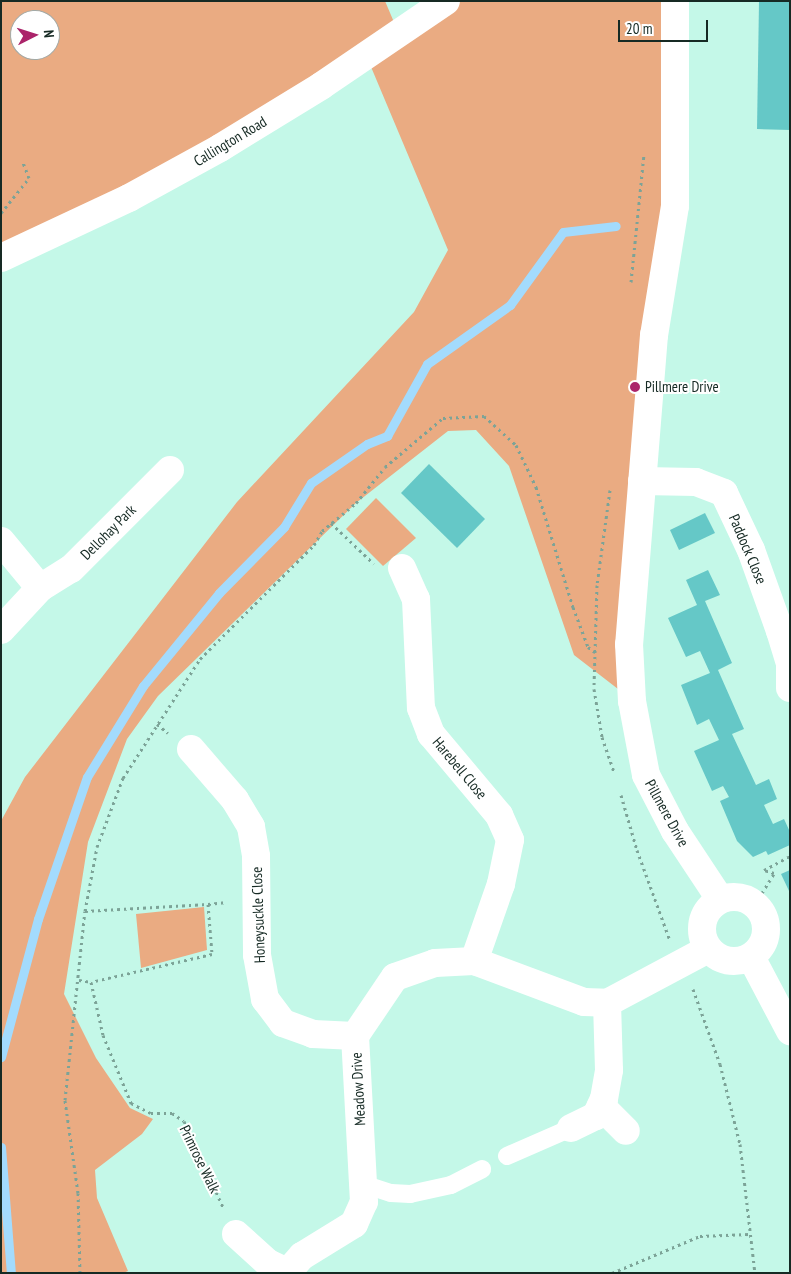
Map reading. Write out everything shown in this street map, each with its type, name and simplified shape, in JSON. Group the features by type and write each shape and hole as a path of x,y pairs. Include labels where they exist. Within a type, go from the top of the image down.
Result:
{"street":[{"name":"Callington Road","path":"1,258 129,198 220,148 321,86 446,1"},
{"name":"Pillmere Drive","path":"675,1 674,206 654,335 629,644 632,701 644,766 675,831 720,899"},
{"name":"Dellohay Park","path":"1,630 40,588 71,569 170,470"},
{"name":"Paddock Close","path":"642,481 696,482 724,493 751,550 780,631 790,664 790,688"},
{"path":"1,541 40,588"},
{"name":"Harebell Close","path":"402,568 416,599 421,708 431,734 499,815 510,840 501,884 474,961"},
{"name":"Honeysuckle Close","path":"190,749 235,800 251,827 256,856 257,955 266,999 283,1023 313,1034 355,1036"},
{"path":"736,896 755,904 764,915 766,936 751,957 728,962 708,949 701,932 703,917 720,899 736,896"},
{"path":"571,1128 596,1116 601,1106 609,1070 607,1003 708,949"},
{"path":"751,957 790,1031"},
{"name":"Meadow Drive","path":"287,1272 302,1256 354,1224 364,1202 355,1036 395,977 435,963 474,961 584,1002 607,1003"},
{"path":"601,1106 626,1131"},
{"path":"236,1234 268,1263 287,1272"}],"lane":[{"path":"507,1156 571,1128"},
{"path":"363,1184 391,1192 410,1194 452,1185 482,1169"}],"path":[{"path":"1,213 28,178 22,162"},
{"path":"80,1273 78,1193 65,1100 85,911 97,847 108,813 123,778 200,659 332,523 356,503 385,467 443,418 484,416 516,445 532,479 572,607 588,647 595,652 594,689 602,737 616,780"},
{"path":"332,523 381,571 402,568"},
{"path":"619,788 657,908 680,964 701,1005 740,1144 755,1273"},
{"path":"755,904 774,873 764,870 790,856"},
{"path":"79,980 91,982 212,954 208,904 85,911"},
{"name":"Primrose Walk","path":"91,982 104,1035 132,1103 151,1113 172,1114 184,1121 236,1234"},
{"path":"612,1273 700,1236 749,1234"}],"shaded area":[{"path":"1,1 385,1 399,34 449,1 675,1 676,104 618,689 574,655 509,466 476,430 448,431 356,503 158,696 127,739 88,842 64,994 96,1058 130,1108 153,1119 142,1134 95,1170 97,1198 128,1271 123,1273 1,1273 1,821 25,777 237,502 414,312 448,250 366,55 1,258"},
{"path":"376,498 416,538 383,566 346,529"},
{"path":"204,907 207,950 141,968 136,914"}],"building":[{"path":"759,1 790,1 790,130 757,129"},
{"path":"429,464 485,519 457,548 401,493"},
{"path":"705,513 715,533 679,550 670,530"},
{"path":"708,570 720,595 705,601 732,663 718,670 744,729 732,734 756,785 769,779 777,799 764,805 773,824 784,819 790,832 790,845 768,855 766,851 753,857 737,841 720,801 729,797 723,786 712,791 694,751 719,740 709,719 697,725 681,685 710,673 700,651 686,657 668,618 697,605 686,580"},
{"path":"790,870 790,893 781,874"}],"waterway":[{"path":"1,1057 38,919 87,777 143,686 219,593 284,527 311,483 367,444 387,436 427,364 510,305 563,232 616,226"},
{"path":"1,1147 11,1273"}],"place":[{"name":"Pillmere Drive","path":"635,387"}]}
